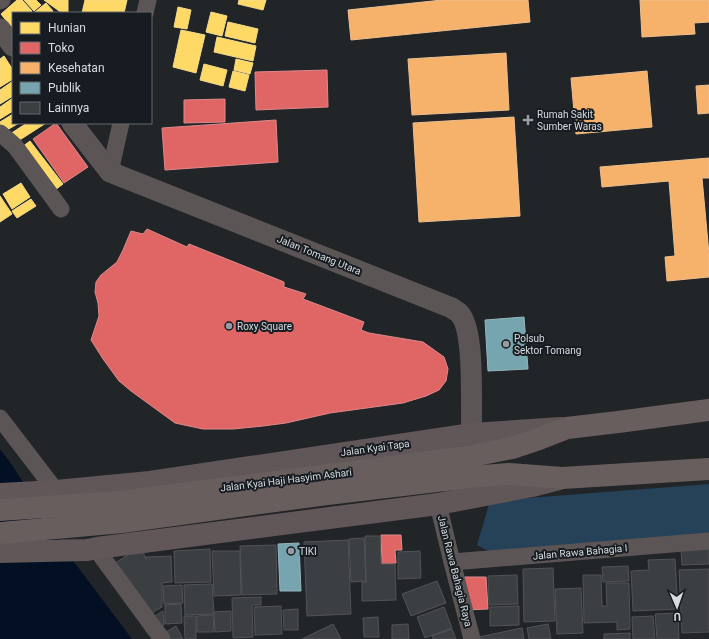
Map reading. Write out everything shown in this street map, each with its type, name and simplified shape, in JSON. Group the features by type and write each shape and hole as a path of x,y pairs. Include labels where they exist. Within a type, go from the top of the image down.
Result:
{"main road":[{"name":"Jalan Kyai Tapa","path":"49,491 150,482 472,434 567,428 709,410"},
{"name":"Jalan Kyai Haji Hasyim Ashari","path":"0,533 122,522 327,494 469,467 512,448 567,428"},
{"name":"Jalan Kyai Haji Hasyim Ashari","path":"0,510 119,502 469,467 509,474 562,478"},
{"path":"0,552 92,549 438,504 532,486 562,478 709,469"},
{"path":"0,494 49,491"}],"street":[{"path":"145,12 148,0"},
{"path":"0,29 12,45"},
{"path":"73,124 110,172"},
{"path":"110,172 121,124"},
{"path":"0,133 15,146 61,209"},
{"name":"Jalan Tomang Utara","path":"110,172 452,308 460,314 466,326 471,349 472,434"},
{"path":"0,418 49,491"},
{"name":"Jalan Rawa Bahagia Raya","path":"438,504 472,639"},
{"name":"Jalan Rawa Bahagia I","path":"452,562 709,541"},
{"path":"92,549 102,557 162,639"}],"shaded area":[{"path":"0,449 12,465 74,562 132,639 0,639"},
{"path":"709,484 709,538 492,553 477,545 490,501"}],"building: Hunian":[{"path":"17,0 22,0 32,11 12,12 12,28 1,14"},
{"path":"24,0 36,0 41,5 34,11"},
{"path":"44,0 68,0 68,12 61,12"},
{"path":"85,0 127,0 124,12 82,12"},
{"path":"239,0 266,0 263,10 238,4"},
{"path":"46,3 53,11 52,12 35,12"},
{"path":"178,7 191,10 187,29 174,27"},
{"path":"211,12 227,16 222,36 206,32"},
{"path":"228,22 258,29 255,43 225,36"},
{"path":"181,30 205,35 196,73 173,67"},
{"path":"217,37 256,46 253,61 214,52"},
{"path":"4,56 12,68 12,80 0,87 0,59"},
{"path":"236,59 253,63 250,74 234,70"},
{"path":"204,64 227,70 223,86 200,80"},
{"path":"233,71 249,75 245,91 229,87"},
{"path":"12,82 12,97 0,104 0,90"},
{"path":"12,99 12,112 0,119 0,107"},
{"path":"12,115 12,124 17,124 2,133 0,130 0,122"},
{"path":"25,124 44,124 15,143 10,134"},
{"path":"30,141 63,184 55,190 22,147"},
{"path":"21,183 30,197 12,209 3,194"},
{"path":"0,196 12,214 0,222"},
{"path":"31,199 36,206 17,218 12,211"}],"building: Toko":[{"path":"327,70 328,107 256,110 255,72"},
{"path":"225,99 225,122 184,123 184,100"},
{"path":"276,120 278,162 165,170 162,128"},
{"path":"57,124 88,167 64,183 33,139"},
{"name":"Roxy Square","path":"147,229 187,247 189,244 284,282 284,287 306,294 303,299 364,322 361,330 369,333 423,342 444,357 448,369 446,381 439,390 426,396 403,403 330,413 286,423 233,429 203,429 175,423 119,381 91,340 99,316 95,292 96,282 101,275 117,262 131,231 143,234"},
{"path":"381,535 401,535 402,550 395,550 396,563 382,564"},
{"path":"464,577 486,577 488,609 465,610"}],"building: Kesehatan":[{"path":"442,0 528,0 530,22 351,40 348,10"},
{"path":"640,0 709,0 709,22 694,23 695,34 642,37"},
{"path":"506,53 509,110 412,115 408,59"},
{"path":"647,71 652,127 576,134 571,78"},
{"path":"709,85 709,113 698,114 696,86"},
{"path":"514,117 520,216 419,222 413,123"},
{"path":"709,158 709,178 702,178 709,254 709,277 667,281 665,257 675,256 669,181 602,187 600,167"}],"building: Publik":[{"name":"Polsub Sektor Tomang","path":"524,317 528,369 488,371 485,320"},
{"path":"299,543 301,591 280,591 278,544"}],"building: Lainnya":[{"path":"365,536 380,536 381,564 395,564 396,600 362,601 362,582 366,582"},
{"path":"364,538 366,581 351,582 349,539"},
{"path":"348,540 351,614 307,616 304,542"},
{"path":"276,545 277,594 242,595 240,546"},
{"path":"141,547 146,559 146,557 171,556 172,582 162,583 162,607 148,615 110,566"},
{"path":"210,549 211,582 175,583 174,551"},
{"path":"709,549 709,564 682,565 681,550"},
{"path":"212,551 240,551 241,595 214,596"},
{"path":"420,551 421,578 398,579 398,552"},
{"path":"675,559 678,609 633,611 631,571 649,570 648,560"},
{"path":"628,566 629,581 603,582 602,567"},
{"path":"553,568 555,621 524,622 523,569"},
{"path":"709,569 709,632 682,633 679,570"},
{"path":"517,575 518,604 489,605 488,576"},
{"path":"583,575 601,575 602,606 607,606 606,583 629,583 630,629 617,630 617,622 584,623"},
{"path":"437,581 446,603 411,616 402,594"},
{"path":"212,584 214,614 185,615 184,585"},
{"path":"182,585 183,603 164,604 163,586"},
{"path":"581,588 583,633 557,634 555,589"},
{"path":"261,597 261,605 252,605 253,637 233,638 232,598"},
{"path":"181,604 182,623 165,624 165,605"},
{"path":"281,606 282,634 255,635 254,607"},
{"path":"519,606 519,625 490,626 490,607"},
{"path":"444,607 452,628 425,638 417,617"},
{"path":"298,609 298,630 284,630 283,610"},
{"path":"163,611 164,625 156,630 150,619"},
{"path":"231,611 231,631 215,632 214,612"},
{"path":"678,613 679,639 657,639 655,614"},
{"path":"213,615 214,632 197,632 197,616"},
{"path":"184,616 196,616 196,639 185,639"},
{"path":"653,616 655,639 633,639 632,617"},
{"path":"378,617 379,637 364,637 363,618"},
{"path":"333,624 341,639 302,639"},
{"path":"408,624 409,639 392,639 392,625"},
{"path":"548,624 551,639 529,639 527,628"},
{"path":"176,626 183,639 167,639 164,633"},
{"path":"522,628 524,639 480,639 479,637"},
{"path":"452,629 456,639 433,639 432,636"},
{"path":"630,633 630,639 604,639 604,634"}],"place":[{"name":"Rumah Sakit Sumber Waras","path":"528,120"},
{"name":"Roxy Square","path":"229,326"},
{"name":"Polsub Sektor Tomang","path":"506,344"},
{"name":"TIKI","path":"291,551"}]}
